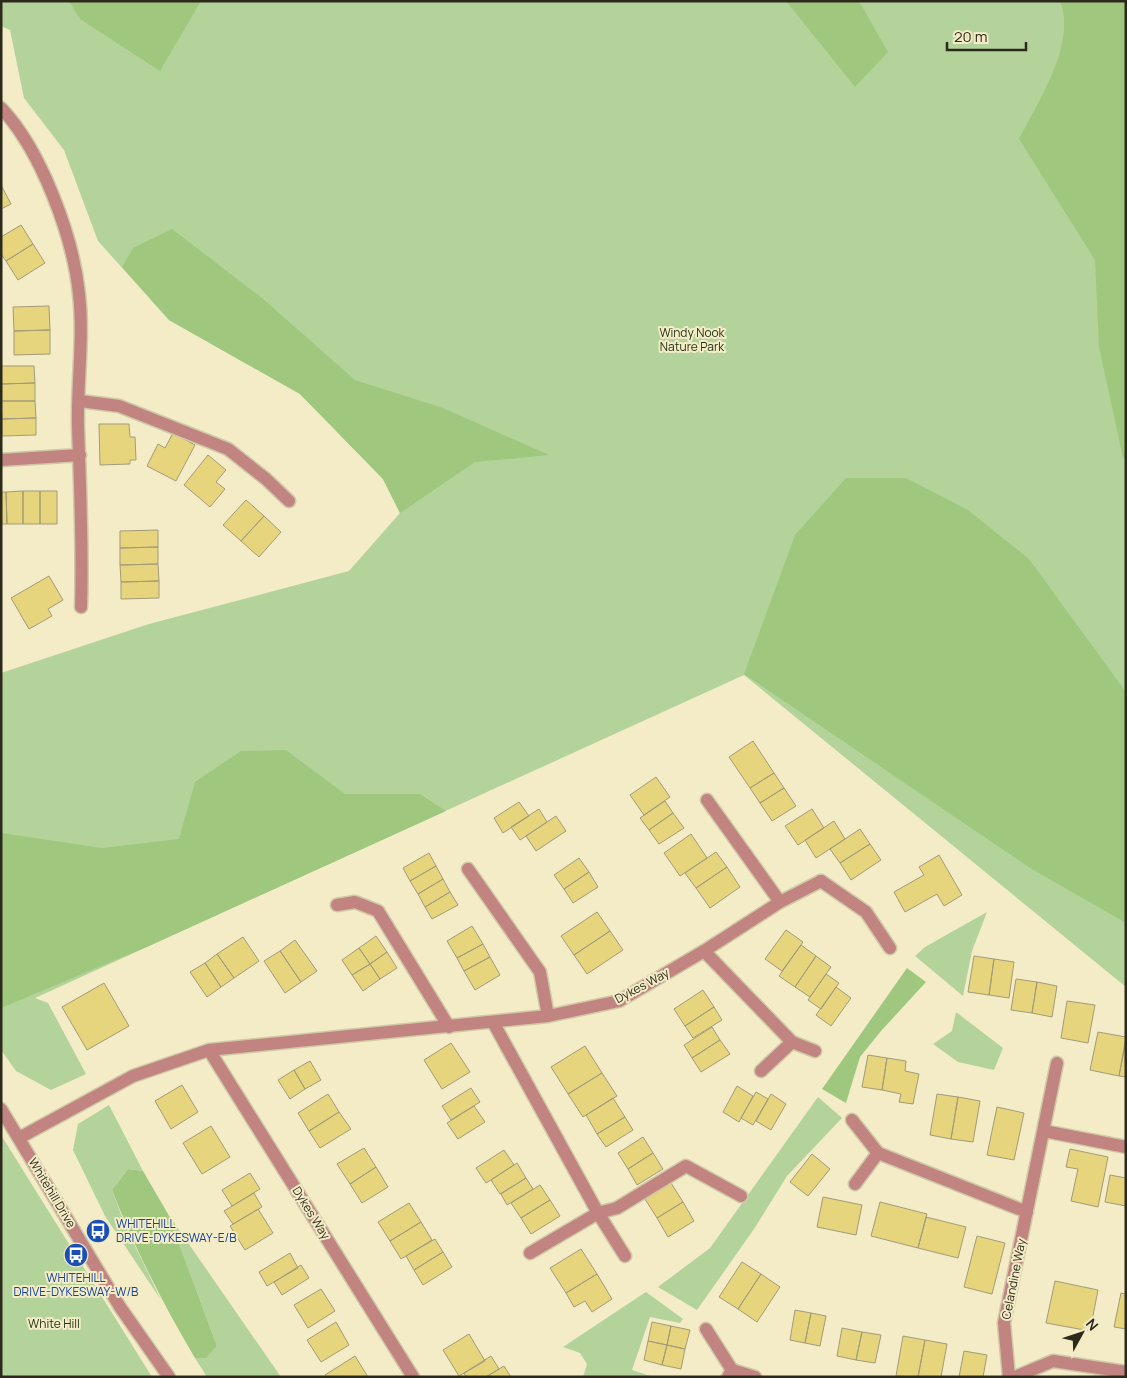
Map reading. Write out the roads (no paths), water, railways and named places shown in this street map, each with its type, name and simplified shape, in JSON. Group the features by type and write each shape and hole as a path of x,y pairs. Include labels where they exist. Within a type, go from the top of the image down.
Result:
{"street":[{"path":"1,108 29,142 68,240 80,293 82,607"},
{"path":"80,401 119,406 228,449 266,478 289,501"},
{"path":"1,460 80,455"},
{"path":"707,800 780,902"},
{"path":"468,869 540,972 548,1016"},
{"name":"Dykes Way","path":"19,1138 133,1076 209,1050 548,1016 619,1001 704,951 780,902 821,881 866,912 890,948"},
{"path":"337,905 355,902 378,911 449,1027"},
{"path":"704,951 792,1042 815,1051"},
{"path":"493,1022 598,1213 625,1256"},
{"path":"761,1071 792,1042"},
{"name":"Dykes Way","path":"209,1050 413,1377"},
{"name":"Celandine Way","path":"1009,1377 1004,1323 1057,1063"},
{"name":"Whitehill Drive","path":"1,1108 120,1307 169,1377"},
{"path":"852,1120 878,1153 1027,1212"},
{"path":"1044,1131 1126,1147"},
{"path":"855,1184 878,1153"},
{"path":"530,1253 598,1213 617,1208 686,1166 741,1196"},
{"path":"706,1329 730,1373 756,1377"},
{"path":"1015,1377 1053,1361 1126,1372"}],"place":[{"name":"WHITEHILL DRIVE-DYKESWAY-E/B","path":"98,1231"},
{"name":"WHITEHILL DRIVE-DYKESWAY-W/B","path":"76,1255"}],"park label":[{"name":"Windy Nook Nature Park","path":"692,340"},
{"name":"White Hill","path":"54,1324"}]}
